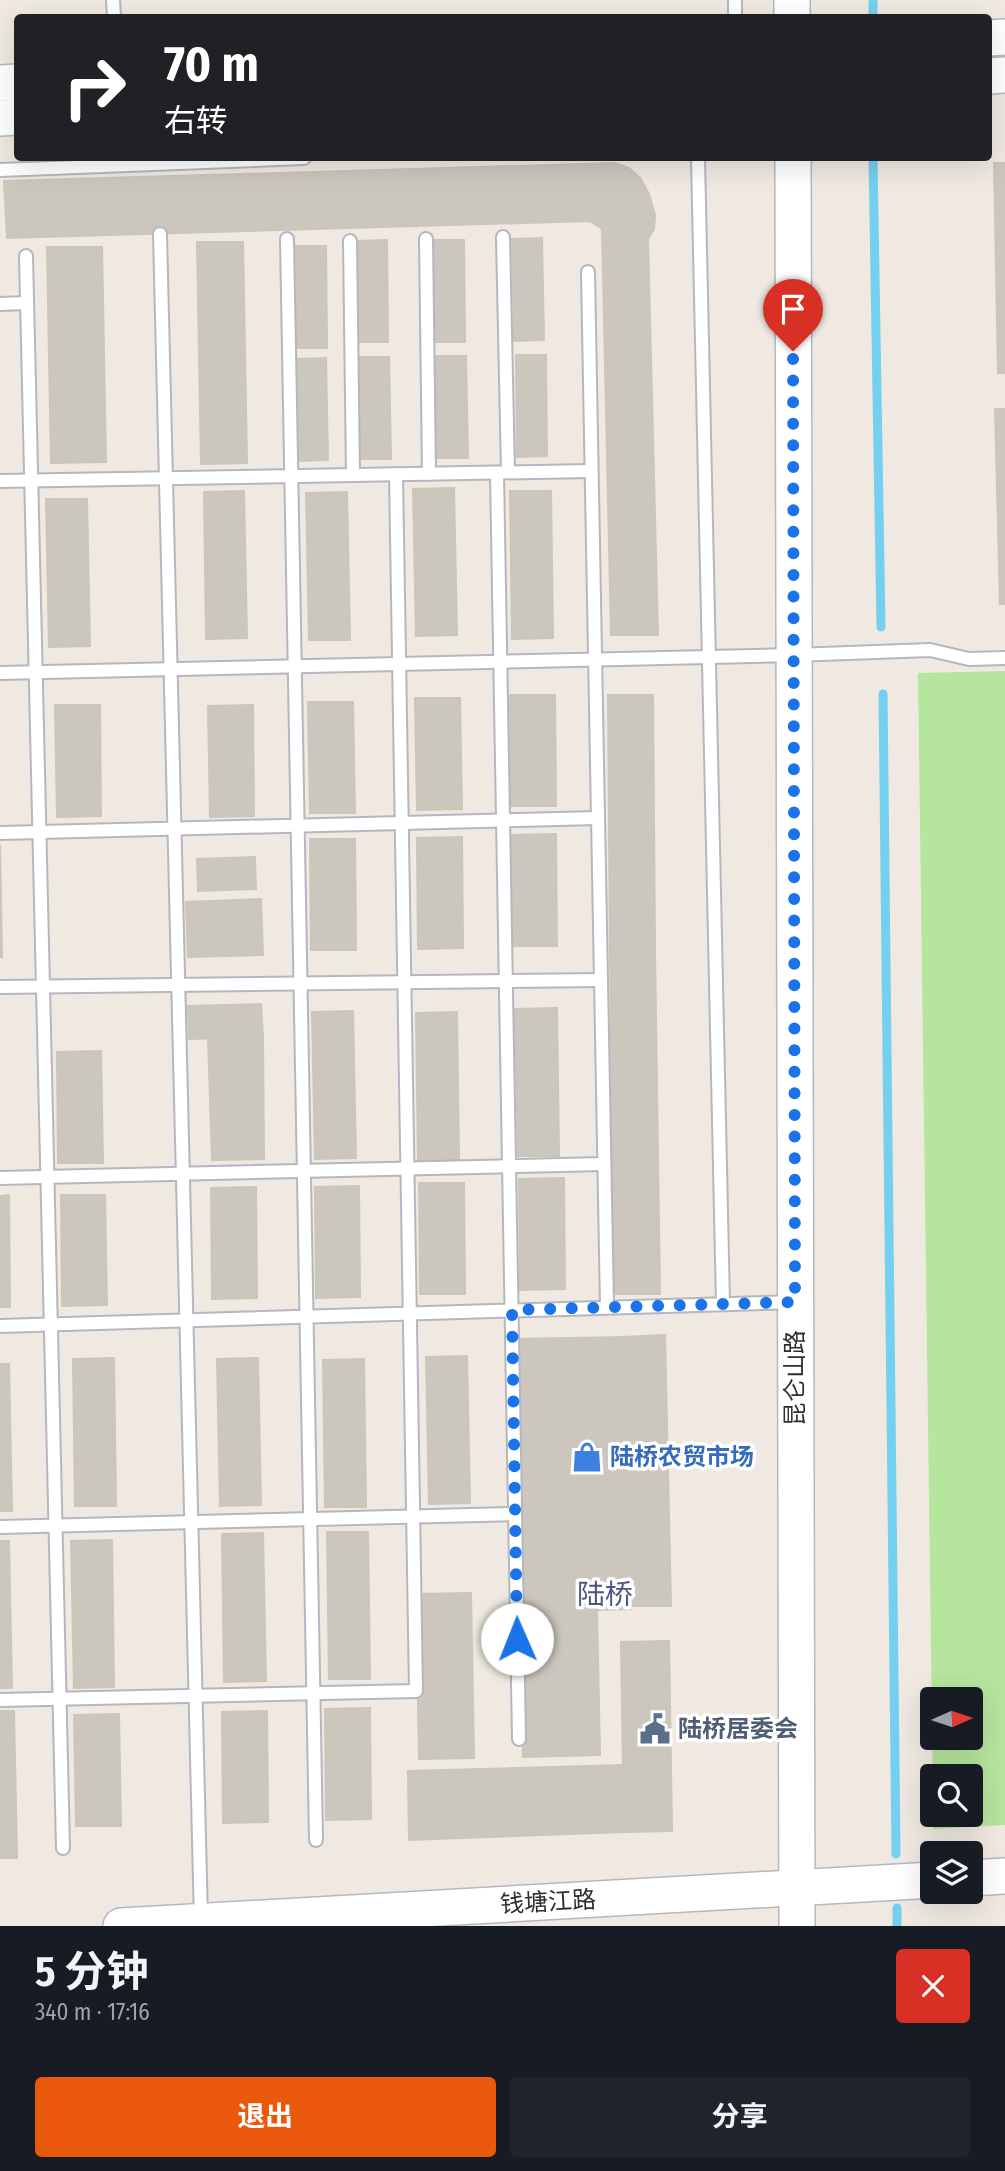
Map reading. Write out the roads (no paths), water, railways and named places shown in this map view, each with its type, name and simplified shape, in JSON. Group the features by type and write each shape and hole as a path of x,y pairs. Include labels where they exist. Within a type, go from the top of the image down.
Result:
{"street":[{"name":"昆仑山路","path":"793,161 797,1926"},
{"path":"983,1877 1005,1876"},
{"name":"钱塘江路","path":"121,1926 920,1881"}],"lane":[{"path":"0,170 137,161"},
{"path":"698,161 723,1304"},
{"path":"160,234 201,1921"},
{"path":"503,237 500,662 519,1739"},
{"path":"287,239 316,1840"},
{"path":"426,239 429,474"},
{"path":"350,241 353,475"},
{"path":"26,256 63,1848"},
{"path":"588,272 607,1307"},
{"path":"0,303 27,303"},
{"path":"0,481 591,471"},
{"path":"0,1700 416,1691 396,474"},
{"path":"0,673 930,650 969,659 1005,658"},
{"path":"0,833 598,818"},
{"path":"0,987 601,980"},
{"path":"0,1178 604,1164"},
{"path":"0,1326 795,1302"},
{"path":"0,1527 515,1514"},
{"path":"690,1732 796,1730"}],"waterway":[{"path":"873,0 873,14"},
{"path":"873,161 881,627"},
{"path":"883,694 896,1854"},
{"path":"897,1908 897,1926"}],"place":[{"name":"陆桥农贸市场","path":"587,1457"},
{"name":"陆桥居委会","path":"655,1729"}],"district":[{"name":"陆桥","path":"605,1594"}]}
